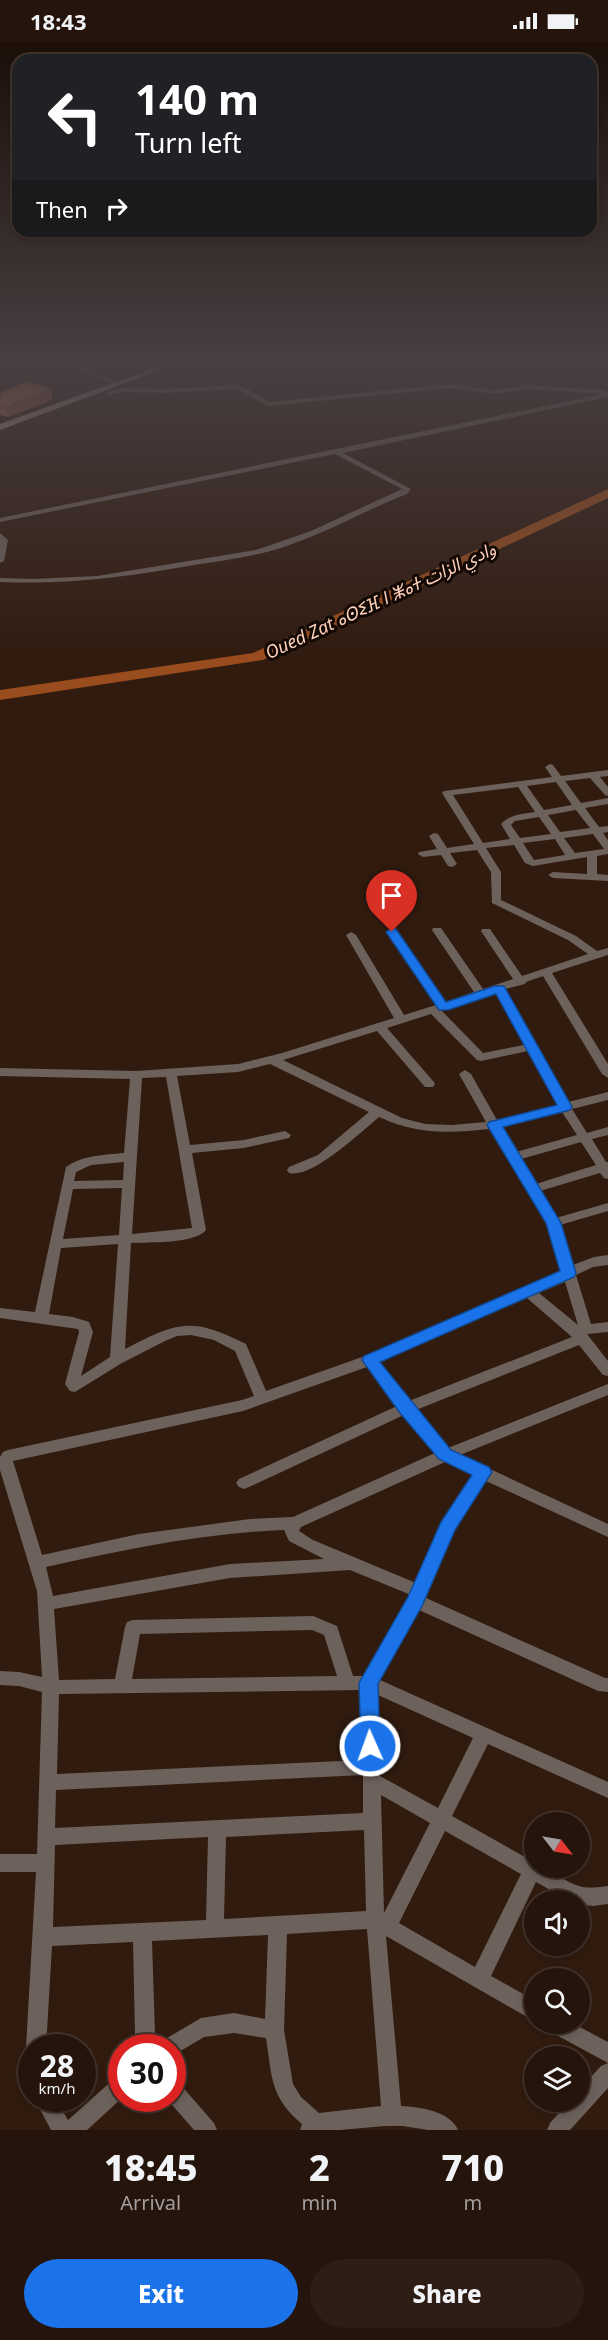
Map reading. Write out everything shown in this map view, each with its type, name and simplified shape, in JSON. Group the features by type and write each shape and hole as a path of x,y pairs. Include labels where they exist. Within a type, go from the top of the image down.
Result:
{"street":[{"path":"0,520 294,461"},
{"path":"0,580 36,583 100,579 257,552 282,546 321,531 407,489 353,461"},
{"path":"0,536 4,540 0,561"},
{"path":"550,767 558,780 579,806 596,830 608,849 592,854 533,863 529,861 506,824 508,821 543,813 579,806 608,801"},
{"path":"596,955 572,938 496,901 496,872 447,793 608,773"},
{"path":"593,775 608,793"},
{"path":"521,784 572,857"},
{"path":"423,854 608,829"},
{"path":"434,836 452,864"},
{"path":"592,854 592,878"},
{"path":"554,875 608,878"},
{"path":"437,930 482,995"},
{"path":"486,931 521,982"},
{"path":"392,932 439,1008 476,1054 481,1057 532,1047"},
{"path":"351,935 401,1020"},
{"path":"0,1072 136,1075 238,1068 272,1060 482,995 608,951"},
{"path":"546,973 608,1074"},
{"path":"499,989 566,1107 606,1169 532,1189"},
{"path":"380,1027 429,1084"},
{"path":"272,1060 398,1121 425,1128 452,1129 494,1125 608,1096"},
{"path":"55,1244 125,1241 193,1234 199,1230 171,1074"},
{"path":"465,1074 553,1223 569,1273 581,1332"},
{"path":"117,1359 136,1075"},
{"path":"293,1170 322,1158 378,1111"},
{"path":"513,1157 608,1131"},
{"path":"185,1150 244,1144 285,1135"},
{"path":"41,1318 70,1170 76,1164 131,1157"},
{"path":"67,1185 129,1184"},
{"path":"553,1223 608,1208"},
{"path":"37,2034 43,1938 51,1687 45,1591 5,1461 8,1456 243,1405 370,1360 569,1273 586,1263 608,1260"},
{"path":"527,1291 581,1332 608,1371"},
{"path":"0,1313 73,1322 84,1326 86,1332 72,1384 75,1387 117,1359 176,1331 191,1330 218,1336 241,1348 262,1398"},
{"path":"244,1482 581,1332 608,1327"},
{"path":"370,1360 445,1455 608,1531"},
{"path":"36,1563 139,1540 250,1525 295,1523 445,1455 608,1389"},
{"path":"392,2114 373,1821 369,1683 418,1596 448,1527 483,1472"},
{"path":"295,1523 291,1531 294,1537 307,1545 352,1564 604,1686 608,1685"},
{"path":"46,1604 230,1571 352,1564"},
{"path":"122,1686 134,1626 314,1623 331,1631 347,1683"},
{"path":"0,1678 19,1679 51,1687 369,1683 608,1790"},
{"path":"381,1923 441,1819 484,1734"},
{"path":"47,1782 371,1773 441,1819 524,1866"},
{"path":"45,1837 373,1821"},
{"path":"215,1928 217,1828"},
{"path":"0,1863 45,1863"},
{"path":"479,1979 528,1878"},
{"path":"546,1878 576,1895 593,1898 608,1895"},
{"path":"43,1938 215,1928 381,1923 524,2005"},
{"path":"278,1926 274,2030 284,2087 294,2104 317,2128 392,2114 416,2117 448,2130"},
{"path":"142,1932 145,2034"},
{"path":"186,2037 201,2028 234,2023 274,2030"},
{"path":"573,2034 608,2054"},
{"path":"557,2130 608,2073"},
{"path":"72,2130 108,2098"},
{"path":"186,2106 207,2130"},
{"path":"52,2112 62,2130"}],"waterway":[{"name":"Oued Zat ⴰⵙⵉⴼ ⵏ ⵥⴰⵜ وادي الزات","path":"0,695 257,657 608,493"}],"route":[{"path":"370,1746 369,1683 416,1601 436,1549 483,1472 445,1455 370,1360 569,1273 553,1223 494,1125 566,1107 499,989 443,1007 392,932"}]}
